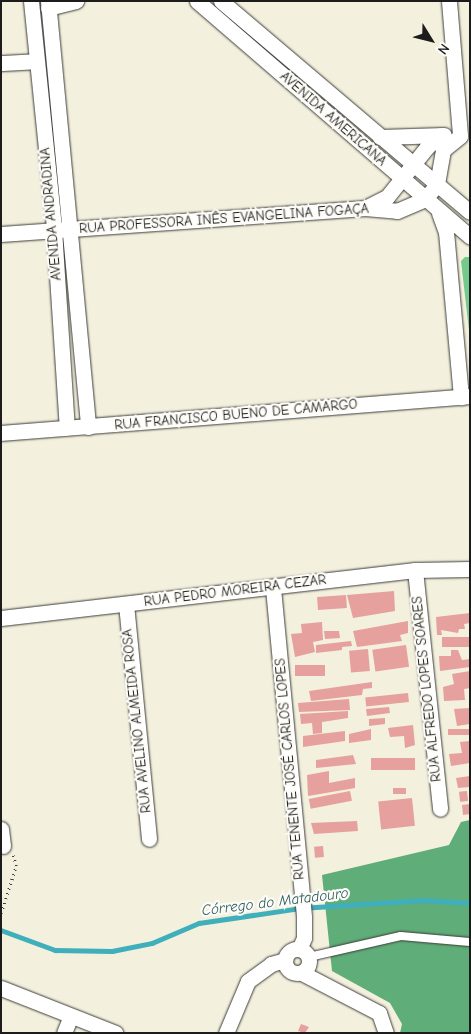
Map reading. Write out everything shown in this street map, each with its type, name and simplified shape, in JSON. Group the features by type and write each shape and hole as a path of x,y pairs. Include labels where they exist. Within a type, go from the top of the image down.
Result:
{"street":[{"name":"AVENIDA ANDRADINA","path":"31,1 54,229 67,428"},
{"path":"48,4 76,1"},
{"name":"AVENIDA AMERICANA","path":"197,1 470,237"},
{"name":"AVENIDA AMERICANA","path":"221,1 470,212"},
{"path":"449,1 465,136"},
{"name":"AVENIDA ANDRADINA","path":"48,4 72,228 88,427"},
{"path":"1,64 36,61"},
{"path":"365,208 387,197 413,164 441,135"},
{"path":"380,137 465,136"},
{"path":"465,136 443,150 437,184 431,203 446,232 466,396"},
{"name":"RUA PROFESSORA INÊS EVANGELINA FOGAÇA","path":"1,234 365,208 397,211 431,203"},
{"name":"RUA FRANCISCO BUENO DE CAMARGO","path":"1,433 466,396"},
{"name":"RUA PEDRO MOREIRA CEZAR","path":"1,618 273,588 415,570 470,569"},
{"name":"RUA ALFREDO LOPES SOARES","path":"415,570 440,809"},
{"name":"RUA TENENTE JOSÉ CARLOS LOPES","path":"273,588 304,918 304,953"},
{"name":"RUA AVELINO ALMEIDA ROSA","path":"126,604 149,839"},
{"path":"1,829 3,846"},
{"path":"226,1033 248,981 271,964 285,960 292,950 304,953 307,969 302,973"},
{"path":"285,960 290,971 302,973 379,1013 386,1033"},
{"path":"1,988 115,1033"},
{"path":"64,1033 71,1016"}],"lane":[{"path":"304,953 401,936 470,942"}],"path":[{"path":"1,913 16,866 14,855 3,846"}],"green space":[{"path":"465,257 470,257 470,339 461,261"},
{"path":"470,820 470,1033 400,1033 402,1024 390,1003 332,971 322,875 449,845 461,822"}],"building":[{"path":"394,591 395,611 353,618 347,595"},
{"path":"346,595 347,608 318,610 317,597"},
{"path":"470,613 470,623 464,624 465,629 459,629 458,633 441,630 442,635 437,635 436,617"},
{"path":"408,621 408,633 400,635 402,641 357,647 353,631"},
{"path":"322,622 323,640 313,642 315,652 295,657 291,634 302,633 301,624"},
{"path":"324,631 339,631 340,638 325,639"},
{"path":"442,637 470,637 470,647 442,647"},
{"path":"351,641 352,646 342,647 342,650 316,653 316,645"},
{"path":"406,645 409,667 375,672 372,650"},
{"path":"368,649 370,671 351,673 349,651"},
{"path":"451,650 458,650 462,660 470,659 470,667 440,671 439,656 451,656"},
{"path":"295,665 325,665 325,676 295,676"},
{"path":"470,671 470,688 464,689 465,700 444,701 443,687 454,684 452,674"},
{"path":"372,682 372,688 363,689 362,695 311,701 309,691"},
{"path":"408,693 409,702 366,706 365,697"},
{"path":"349,699 350,710 299,712 298,703"},
{"path":"389,707 390,713 367,716 366,709"},
{"path":"470,708 470,724 457,726 454,709"},
{"path":"348,711 348,718 322,722 322,733 313,734 312,723 301,724 300,714"},
{"path":"385,718 385,724 369,726 369,719"},
{"path":"413,725 415,745 405,748 404,736 390,737 388,728"},
{"path":"371,729 371,740 349,743 349,734"},
{"path":"448,729 470,729 470,735 448,735"},
{"path":"345,731 345,741 303,747 303,736"},
{"path":"470,741 470,763 451,766 449,754 462,753 460,742"},
{"path":"353,755 356,764 316,768 316,760"},
{"path":"371,758 415,758 415,770 371,770"},
{"path":"329,771 329,783 355,778 355,788 308,796 307,775"},
{"path":"470,776 470,787 458,788 456,778"},
{"path":"393,788 406,788 406,794 393,794"},
{"path":"350,791 352,801 311,809 309,799"},
{"path":"467,791 468,801 460,802 459,792"},
{"path":"412,798 415,826 381,829 378,802"},
{"path":"470,804 470,814 463,815 462,805"},
{"path":"357,821 358,831 314,834 311,823"},
{"path":"323,846 324,857 315,858 314,847"},
{"path":"301,1024 309,1027 305,1033 298,1031"}],"waterway":[{"name":"Córrego do Matadouro","path":"1,930 55,950 112,951 152,943 199,923 301,908 424,900 470,903"}]}
